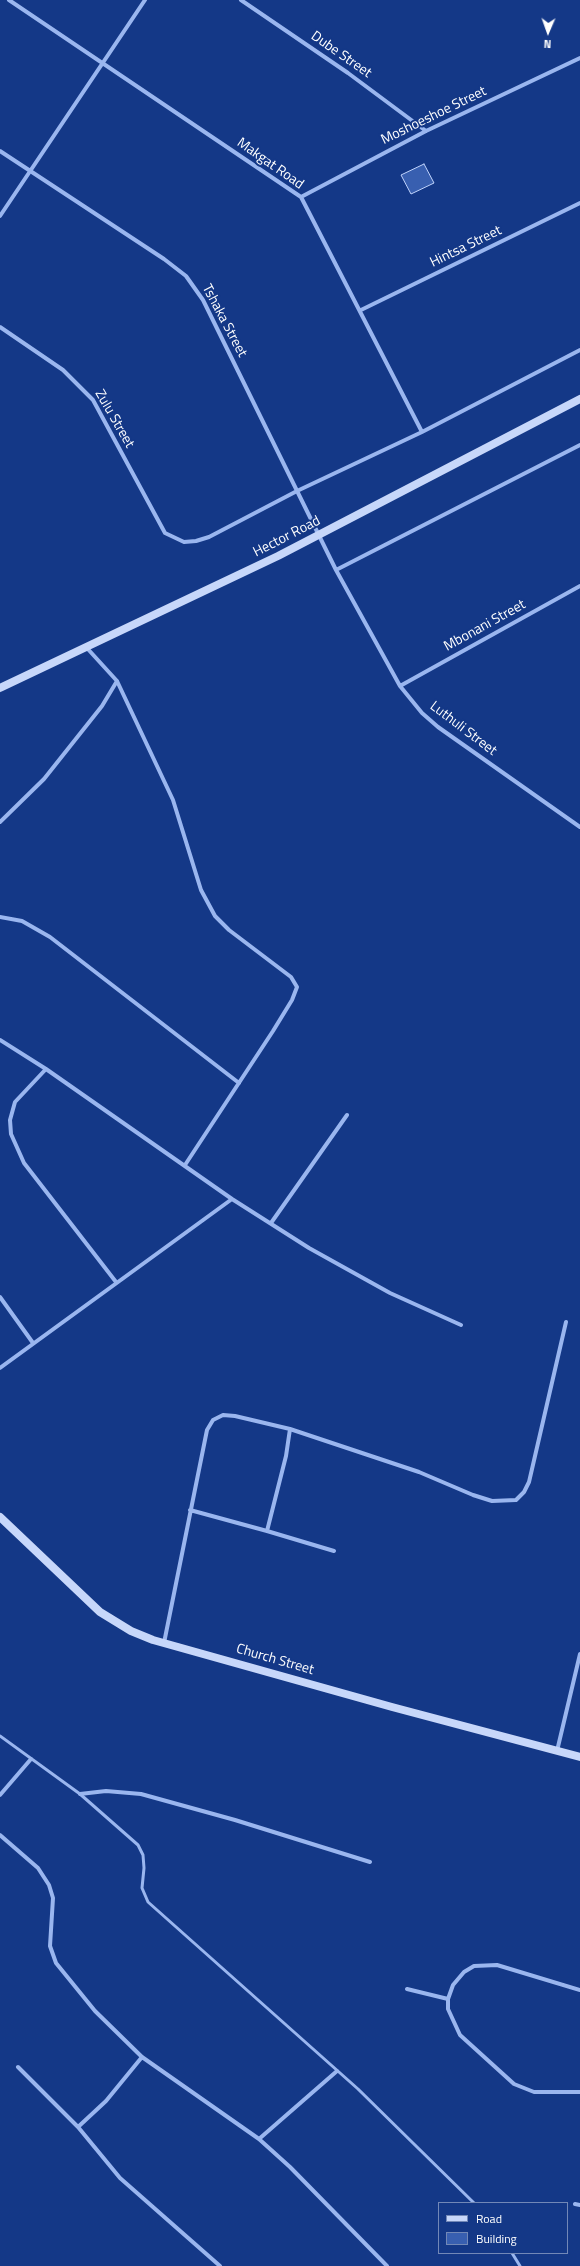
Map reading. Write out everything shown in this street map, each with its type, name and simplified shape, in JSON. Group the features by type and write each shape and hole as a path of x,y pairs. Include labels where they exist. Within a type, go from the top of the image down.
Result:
{"street":[{"name":"Makgat Road","path":"9,0 301,197 361,310 422,432"},
{"path":"0,216 145,0"},
{"name":"Dube Street","path":"241,0 348,73 426,131"},
{"name":"Moshoeshoe Street","path":"301,197 426,131 580,58"},
{"name":"Tshaka Street","path":"0,151 164,259 186,276 203,300 319,535"},
{"name":"Hintsa Street","path":"361,310 580,203"},
{"name":"Zulu Street","path":"0,327 63,370 93,400 164,533 184,542 196,541 209,536 297,491"},
{"path":"297,491 422,432 580,350"},
{"name":"Hector Road","path":"0,688 319,535 580,398"},
{"path":"336,570 580,445"},
{"name":"Luthuli Street","path":"319,535 336,570 400,686 422,713 438,727 580,826"},
{"name":"Mbonani Street","path":"400,686 580,586"},
{"path":"86,647 118,681 173,800 207,904 215,916 229,930 296,981 296,992 292,1000 185,1165"},
{"path":"0,822 44,779 102,706 118,681"},
{"path":"0,917 22,921 50,937 239,1083"},
{"path":"0,1040 46,1069 232,1199 347,1271 390,1293 462,1325"},
{"path":"46,1069 15,1102 10,1120 11,1134 24,1164 116,1282"},
{"path":"271,1223 347,1115"},
{"path":"0,1368 116,1282 232,1199"},
{"path":"0,1297 33,1343"},
{"path":"164,1643 207,1430 213,1420 224,1416 235,1416 290,1429 419,1472 473,1495 492,1501 516,1500 524,1492 530,1482 566,1322"},
{"path":"267,1531 286,1456 290,1429"},
{"path":"190,1510 334,1551"},
{"name":"Church Street","path":"0,1517 100,1612 132,1631 164,1643 580,1758"},
{"path":"557,1752 580,1654"},
{"path":"0,1795 31,1759"},
{"path":"80,1794 106,1790 141,1794 235,1820 370,1862"},
{"path":"0,1835 38,1868 49,1885 53,1898 50,1946 56,1963 95,2011 142,2057 259,2139 295,2173 387,2266"},
{"path":"580,1990 488,1964 474,1966 464,1972 454,1985 448,1998 448,2009 460,2035 514,2084 534,2092 580,2092"},
{"path":"407,1989 448,1998"},
{"path":"78,2127 106,2101 142,2057"},
{"path":"18,2067 78,2127 120,2178 220,2266"},
{"path":"259,2139 337,2071"},
{"path":"575,2204 580,2205"}],"lane":[{"path":"0,1736 80,1794 138,1845 143,1854 144,1868 142,1888 148,1902 337,2071 473,2202"},
{"path":"513,2254 520,2266"}],"building":[{"path":"424,164 434,183 411,194 401,175"}]}
